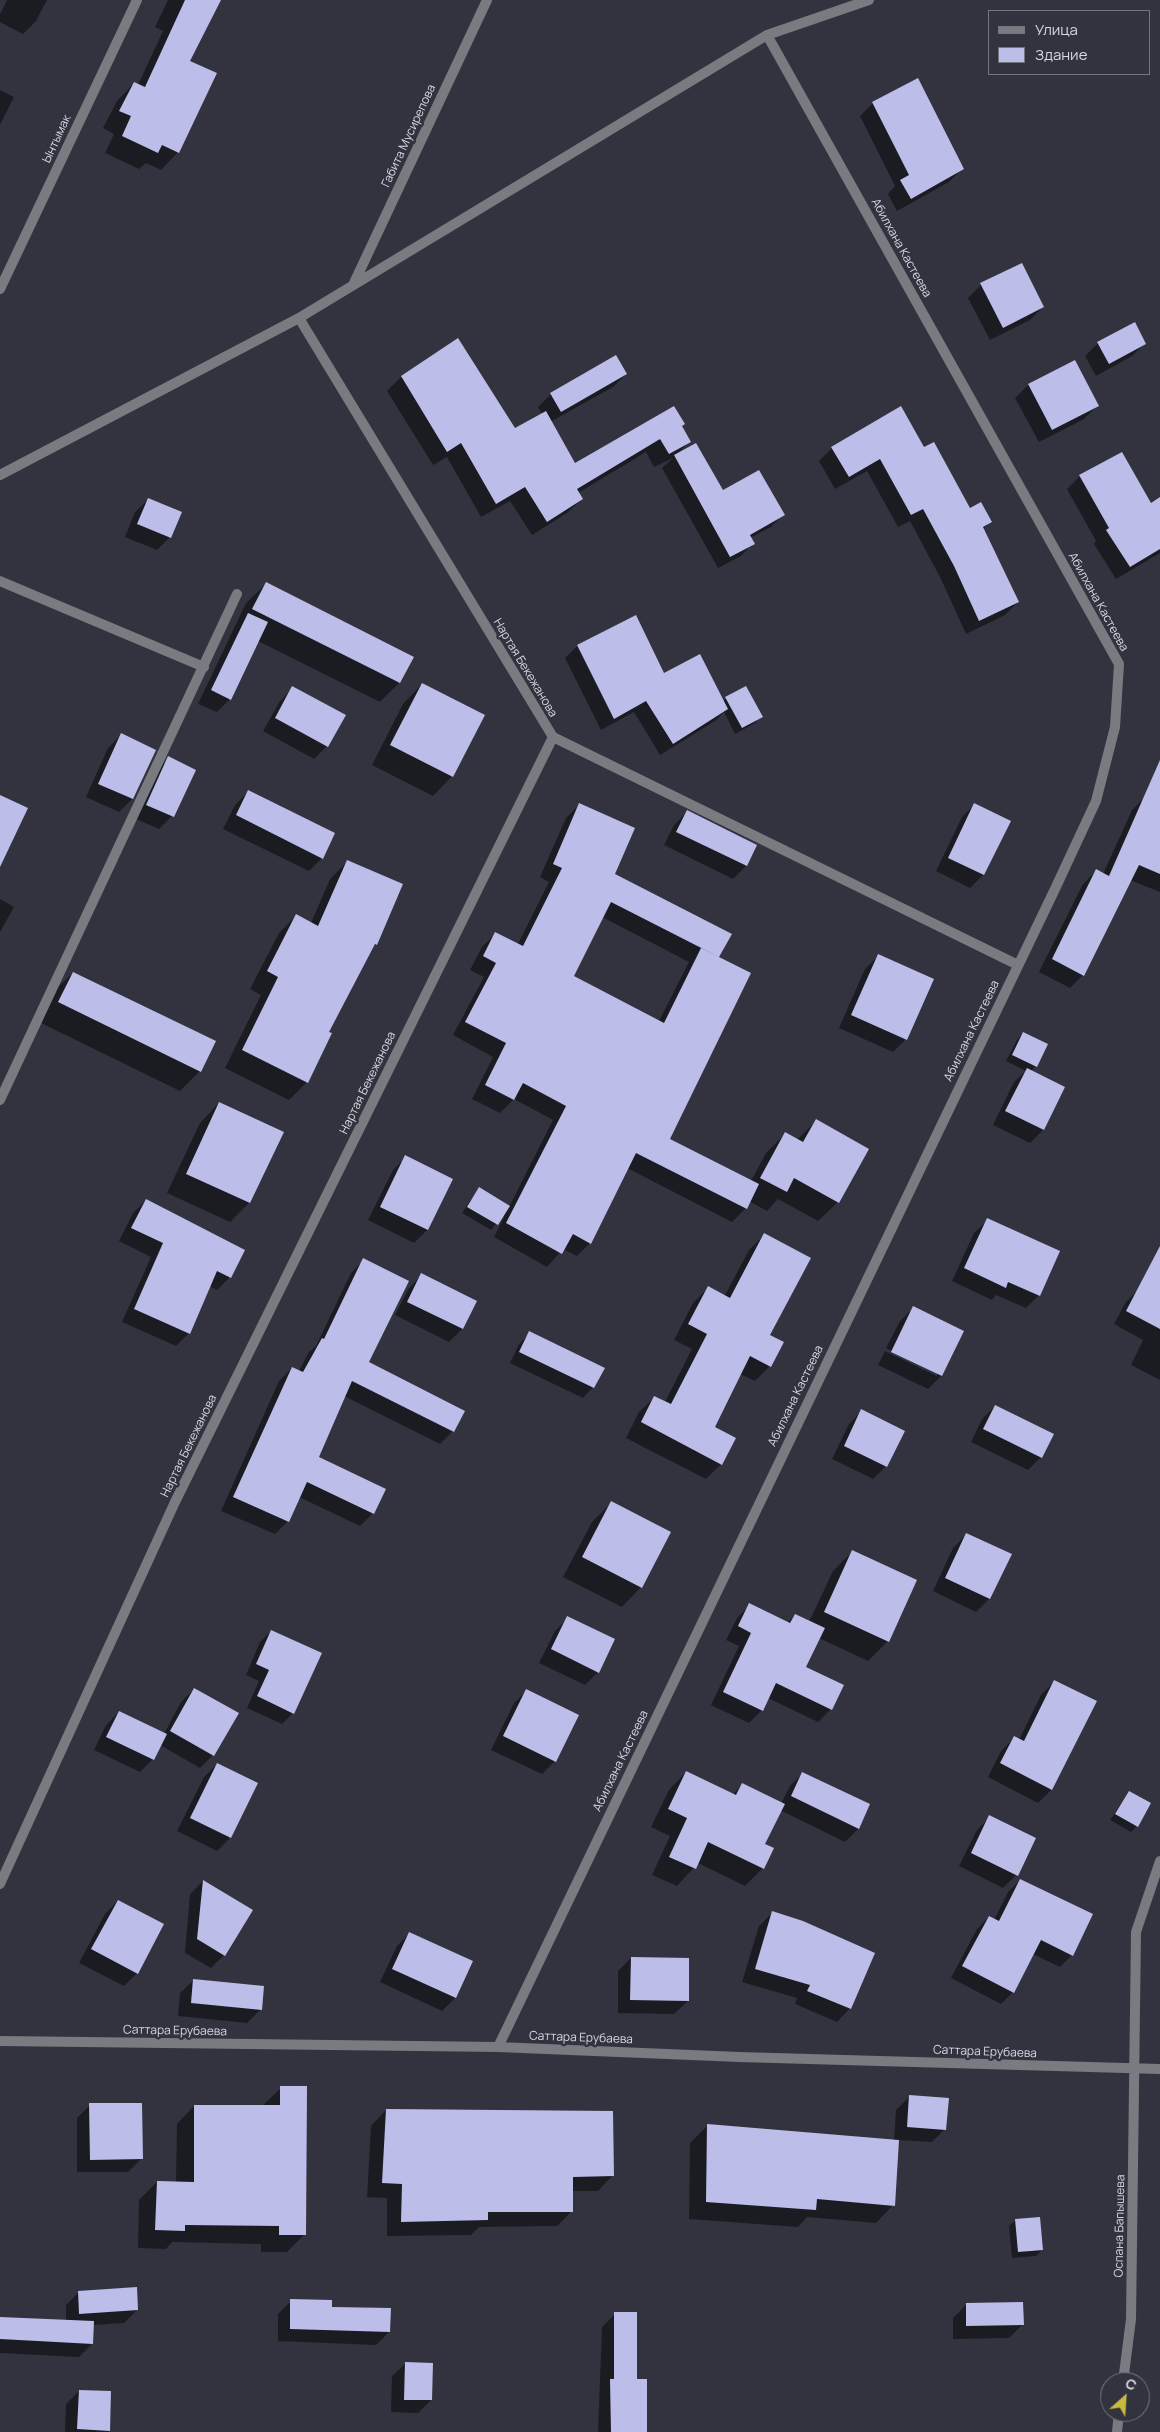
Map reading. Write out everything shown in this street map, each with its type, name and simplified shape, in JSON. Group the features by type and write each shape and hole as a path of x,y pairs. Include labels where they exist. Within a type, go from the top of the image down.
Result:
{"street":[{"name":"Ынтымак","path":"0,288 137,0"},
{"name":"Габита Мусирепова","path":"354,284 487,0"},
{"path":"0,476 299,318 767,35 869,0"},
{"name":"Абилхана Кастеева","path":"498,2047 1096,801 1115,727 1119,664 767,35"},
{"name":"Нартая Бекежанова","path":"0,1884 175,1502 553,737 299,318"},
{"path":"0,580 204,667"},
{"path":"0,1100 237,594"},
{"path":"553,737 1018,964"},
{"name":"Оспана Бапышева","path":"1124,2372 1131,2320 1136,1932 1160,1861"},
{"name":"Саттара Ерубаева","path":"0,2041 498,2047 1160,2069"}],"building":[{"path":"185,0 221,0 190,61 217,73 179,153 162,145 158,153 122,136 131,116 119,111 134,82 145,87"},
{"path":"918,78 964,169 911,199 900,180 909,175 872,102"},
{"path":"1022,263 1044,307 1003,328 980,283"},
{"path":"1135,322 1146,344 1109,364 1097,342"},
{"path":"458,338 515,428 546,411 575,463 674,406 685,424 682,426 691,442 669,454 660,439 577,489 583,499 547,522 525,487 496,504 461,443 447,452 401,376"},
{"path":"616,355 627,374 561,412 550,393"},
{"path":"1075,360 1099,406 1052,430 1028,384"},
{"path":"901,406 924,447 934,442 970,508 981,502 992,522 983,527 1019,602 979,621 954,566 923,509 911,515 880,459 849,477 831,447"},
{"path":"696,443 723,490 759,470 785,515 750,535 755,544 730,557 674,455"},
{"path":"1122,452 1151,503 1160,497 1160,549 1130,567 1106,530 1109,528 1079,475"},
{"path":"148,498 182,512 171,538 137,524"},
{"path":"266,582 414,657 400,683 252,609"},
{"path":"248,613 268,622 231,700 211,690"},
{"path":"636,615 664,673 700,654 728,709 673,744 646,701 614,719 577,645"},
{"path":"422,683 485,715 453,777 390,745"},
{"path":"292,686 346,715 328,747 275,718"},
{"path":"746,686 763,717 742,728 725,697"},
{"path":"121,733 156,750 133,799 98,784"},
{"path":"168,756 196,770 174,817 146,805"},
{"path":"1160,760 1160,874 1139,865 1084,976 1052,959 1096,869 1109,876"},
{"path":"248,790 335,833 323,859 236,815"},
{"path":"0,795 28,808 0,867"},
{"path":"579,803 635,828 615,874 732,934 719,957 751,973 670,1139 759,1184 747,1209 636,1153 591,1244 573,1234 562,1254 506,1223 566,1106 523,1083 514,1100 485,1085 506,1043 465,1022 496,963 483,956 495,932 523,946 562,868 553,864","holes":["611,902 719,957 701,948 664,1023 574,976"]},
{"path":"974,803 1011,821 984,875 948,858"},
{"path":"687,810 757,845 747,866 676,832"},
{"path":"347,860 403,884 377,945 375,944 329,1032 332,1033 308,1083 242,1050 278,977 267,971 296,914 318,926"},
{"path":"878,954 934,979 907,1040 851,1015"},
{"path":"73,972 216,1041 201,1072 58,1002"},
{"path":"1023,1032 1048,1044 1037,1067 1012,1055"},
{"path":"1027,1068 1065,1087 1044,1130 1005,1111"},
{"path":"219,1102 284,1132 250,1203 186,1174"},
{"path":"816,1119 869,1149 839,1203 794,1178 787,1192 760,1178 785,1132 803,1142"},
{"path":"405,1155 453,1179 428,1230 380,1207"},
{"path":"479,1187 510,1206 498,1225 467,1207"},
{"path":"146,1199 245,1250 231,1278 217,1271 190,1334 134,1309 163,1243 131,1228"},
{"path":"987,1218 1060,1251 1040,1296 1008,1282 1006,1288 964,1268"},
{"path":"764,1233 811,1258 770,1335 784,1342 771,1367 750,1356 715,1427 736,1438 722,1465 641,1422 654,1396 671,1404 707,1334 688,1324 708,1286 730,1298"},
{"path":"1160,1246 1160,1329 1126,1311"},
{"path":"363,1258 409,1281 369,1362 465,1411 454,1432 352,1381 319,1457 386,1489 374,1514 307,1482 289,1522 233,1497 292,1367 303,1372 322,1338 324,1339"},
{"path":"421,1273 477,1301 463,1329 407,1302"},
{"path":"913,1306 964,1331 942,1376 891,1352"},
{"path":"529,1331 605,1368 594,1388 519,1352"},
{"path":"995,1405 1054,1434 1042,1458 983,1429"},
{"path":"861,1409 905,1431 887,1467 844,1446"},
{"path":"611,1501 671,1532 642,1588 582,1557"},
{"path":"966,1533 1012,1554 990,1599 945,1578"},
{"path":"852,1550 917,1580 889,1642 824,1612"},
{"path":"749,1603 790,1623 795,1614 825,1628 806,1667 844,1685 832,1710 776,1683 763,1711 723,1692 751,1633 738,1626"},
{"path":"567,1616 615,1639 599,1673 551,1649"},
{"path":"271,1630 322,1653 294,1714 257,1696 269,1670 256,1664"},
{"path":"1054,1680 1097,1701 1052,1790 1000,1763 1014,1736 1024,1741"},
{"path":"194,1688 239,1713 214,1756 170,1731"},
{"path":"526,1689 579,1715 556,1762 503,1736"},
{"path":"119,1711 167,1734 154,1760 106,1737"},
{"path":"217,1763 258,1783 231,1838 190,1818"},
{"path":"686,1771 736,1795 742,1783 785,1804 765,1844 774,1848 764,1869 708,1842 696,1869 669,1857 687,1818 668,1809"},
{"path":"802,1772 870,1804 859,1829 791,1796"},
{"path":"1129,1791 1151,1803 1138,1827 1115,1814"},
{"path":"989,1815 1036,1838 1018,1876 971,1853"},
{"path":"1020,1879 1093,1914 1073,1956 1041,1940 1014,1993 962,1966 989,1916 999,1921"},
{"path":"203,1880 253,1910 225,1956 197,1939"},
{"path":"118,1900 164,1924 138,1974 91,1949"},
{"path":"772,1911 803,1921 875,1953 851,2009 807,1991 810,1985 755,1969"},
{"path":"409,1932 473,1961 456,1998 392,1969"},
{"path":"631,1957 689,1958 689,2001 630,2000"},
{"path":"193,1979 264,1986 262,2010 191,2003"},
{"path":"280,2086 307,2086 306,2235 279,2235 279,2226 185,2225 185,2231 155,2230 157,2181 194,2182 194,2105 280,2105"},
{"path":"909,2095 949,2098 946,2130 907,2127"},
{"path":"89,2103 142,2103 143,2159 90,2160"},
{"path":"386,2109 613,2111 614,2176 573,2177 573,2212 488,2212 488,2220 401,2222 402,2184 382,2183"},
{"path":"707,2124 899,2140 895,2206 817,2199 816,2210 706,2202"},
{"path":"1040,2217 1043,2250 1018,2252 1015,2219"},
{"path":"137,2287 138,2310 79,2314 78,2291"},
{"path":"290,2299 332,2300 332,2307 391,2308 390,2332 290,2329"},
{"path":"1023,2302 1024,2325 966,2326 966,2303"},
{"path":"614,2312 637,2312 637,2379 647,2379 647,2432 611,2432 610,2379 614,2379"},
{"path":"0,2317 94,2321 93,2344 0,2339"},
{"path":"405,2362 433,2363 432,2400 404,2400"},
{"path":"79,2390 111,2391 110,2431 77,2429"}]}
